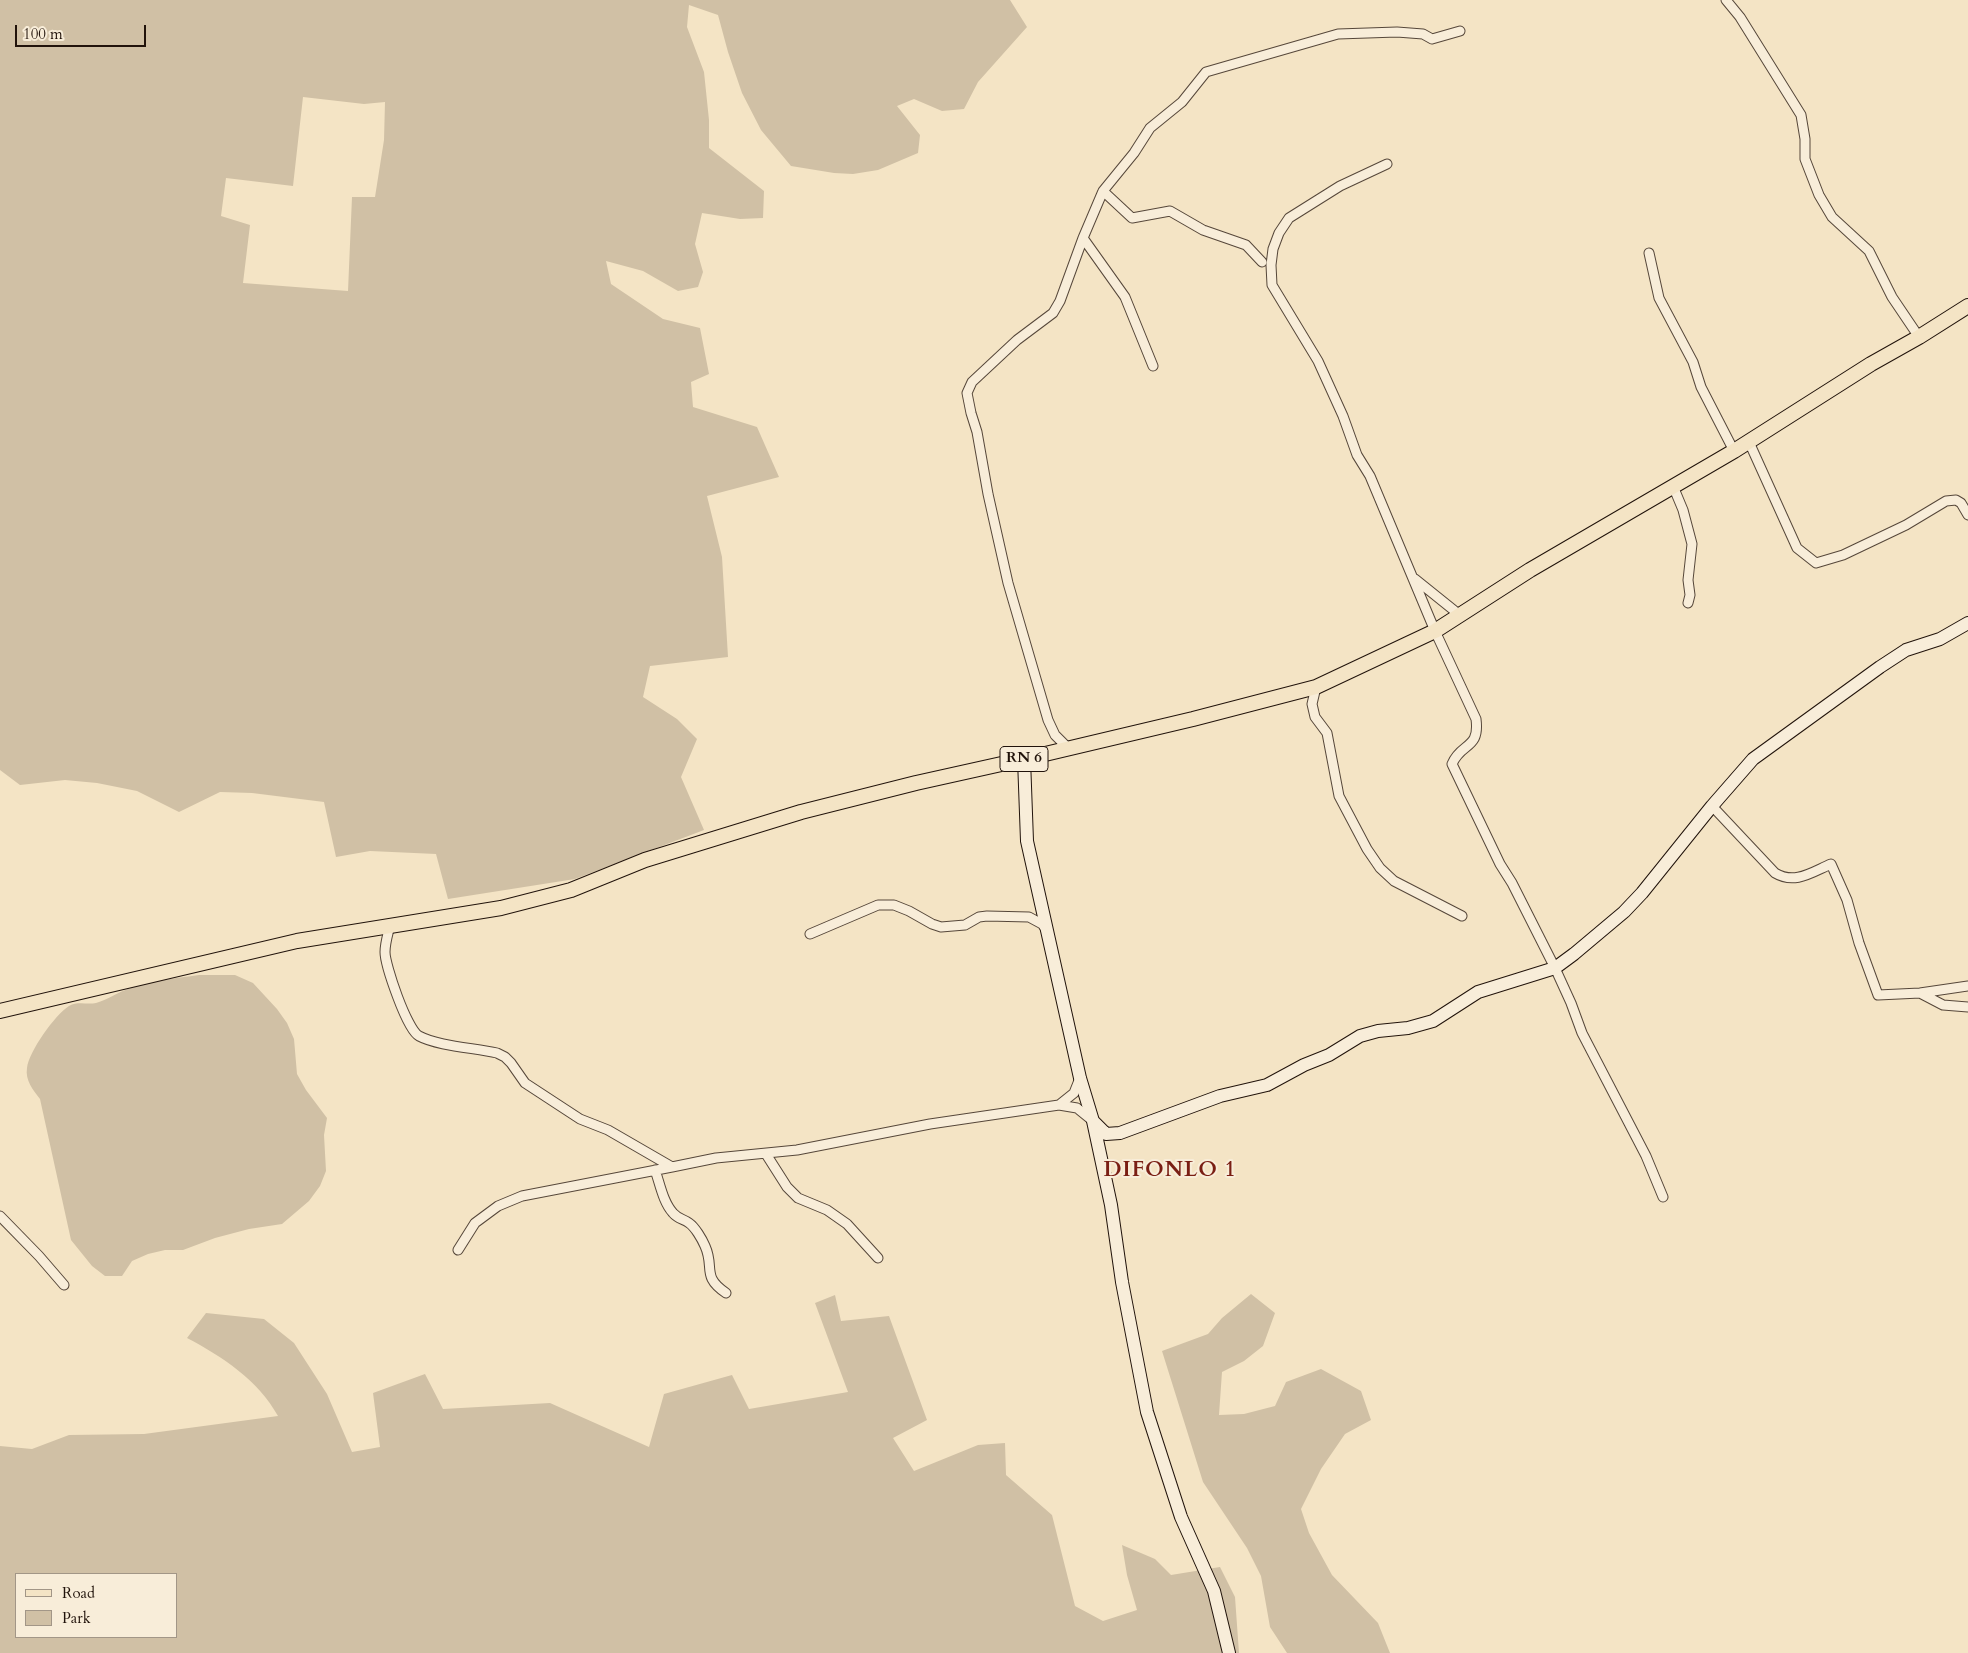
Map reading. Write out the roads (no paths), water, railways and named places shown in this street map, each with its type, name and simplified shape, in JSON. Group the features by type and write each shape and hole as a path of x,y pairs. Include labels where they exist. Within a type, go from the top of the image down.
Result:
{"main road":[{"name":"RN 6","path":"0,1011 297,941 528,902 571,890 645,860 801,812 916,783 1193,719 1316,687 1435,631 1461,616 1530,570 1734,451 1871,364 1968,306"}],"street":[{"path":"1726,0 1740,16 1801,115 1805,139 1805,159 1819,195 1832,218 1869,251 1892,298 1919,337"},
{"path":"1068,748 1055,735 1048,720 1008,583 988,494 977,432 967,394 972,382 1016,340 1053,313 1060,301 1083,238 1103,191 1134,153 1150,128 1182,102 1206,72 1338,34 1397,32 1423,34 1432,40 1460,31"},
{"path":"1387,164 1340,186 1289,218 1279,233 1274,249 1272,285 1321,369 1343,416 1357,455 1370,476 1435,631 1476,719 1477,732 1472,743 1455,756 1452,764 1500,864 1512,883 1555,968 1571,1003 1582,1034 1646,1156 1663,1197"},
{"path":"1103,191 1132,218 1170,211 1204,230 1246,245 1262,262"},
{"path":"1083,238 1125,298 1153,366"},
{"path":"1649,253 1658,298 1693,362 1701,387 1734,451"},
{"path":"1748,442 1785,527 1797,548 1816,562 1843,555 1906,525 1946,500 1956,500 1961,503 1968,515"},
{"path":"1673,486 1683,510 1692,544 1688,580 1690,595 1688,603"},
{"path":"1412,578 1461,616"},
{"path":"458,1250 475,1223 498,1206 522,1196 716,1158 797,1150 930,1124 1059,1105 1077,1108 1106,1134 1120,1133 1220,1096 1267,1085 1304,1065 1329,1055 1360,1036 1378,1030 1408,1028 1433,1021 1478,992 1555,968 1574,954 1630,906 1712,806 1754,759 1827,704 1906,650 1940,639 1968,623"},
{"path":"1316,687 1312,704 1315,717 1327,733 1338,796 1366,849 1380,868 1394,881 1462,916"},
{"path":"1024,759 1027,841 1080,1078 1093,1121 1111,1205 1122,1282 1147,1412 1181,1517 1214,1591 1230,1653"},
{"path":"1712,806 1775,873 1782,877 1794,879 1831,864 1847,900 1859,943 1878,995 1920,993 1968,986"},
{"path":"810,934 878,905 894,905 909,910 932,924 941,927 965,925 979,917 987,916 1029,917 1042,924 1047,930"},
{"path":"390,925 385,953 387,962 406,1018 416,1035 430,1040 497,1053 505,1057 531,1088 580,1119 608,1130 672,1167"},
{"path":"1920,993 1943,1005 1968,1007"},
{"path":"1059,1105 1074,1093 1080,1078"},
{"path":"766,1154 787,1187 798,1198 827,1210 847,1224 878,1258"},
{"path":"655,1170 664,1198 672,1212 680,1220 689,1223 697,1232 706,1246 710,1262 710,1276 715,1285 726,1293"},
{"path":"0,1216 64,1285"}],"district":[{"name":"DIFONLO 1","path":"1170,1171"}]}
